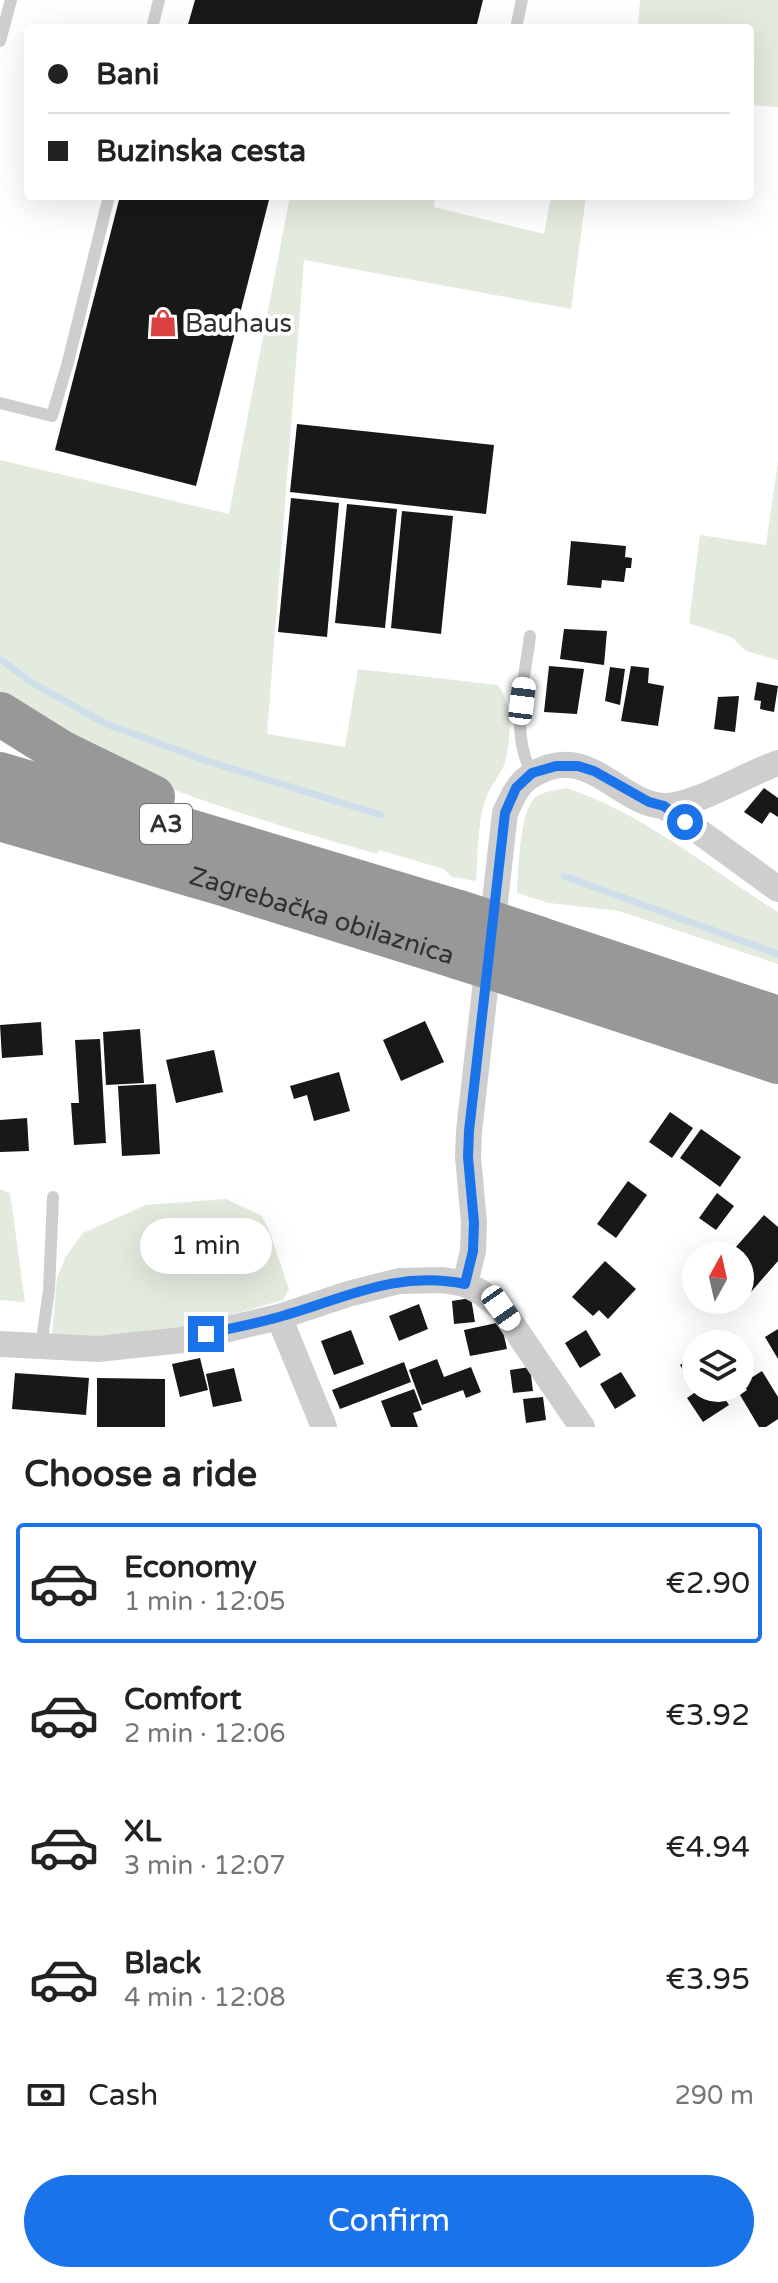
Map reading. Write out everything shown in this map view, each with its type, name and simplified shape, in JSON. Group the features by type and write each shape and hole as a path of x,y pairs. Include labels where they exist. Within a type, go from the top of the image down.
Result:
{"highway":[{"path":"0,714 113,779 152,796 269,835 303,852 331,873"},
{"name":"Zagrebačka obilaznica","path":"0,774 459,912 778,1018"},
{"name":"Zagrebačka obilaznica","path":"0,819 457,957 778,1062"},
{"path":"0,839 146,879 226,885"}],"street":[{"path":"664,806 691,802 748,773 778,763"},
{"path":"465,1284 473,1251 474,1223 468,1157 469,1131 505,813 516,788 532,773 556,766 578,766 594,771 649,802 664,806 778,889"},
{"path":"0,1344 98,1349 182,1340 279,1317 348,1294 425,1278 465,1284 501,1308 582,1427"},
{"path":"279,1317 324,1427"}],"lane":[{"path":"0,41 11,0"},
{"path":"153,24 159,0"},
{"path":"517,24 522,0"},
{"path":"0,403 52,416 108,200"},
{"path":"530,636 520,744 532,773"},
{"path":"41,1347 49,1290 53,1197"}],"shaded area":[{"path":"640,0 778,0 778,107 754,105 754,24 638,24"},
{"path":"289,200 435,200 434,207 544,234 550,200 585,200 571,309 304,260 267,734 345,747 358,669 498,685 508,712 509,743 505,763 482,810 476,881 452,877 444,869 379,850 377,854 300,832 145,779 72,746 0,700 0,460 229,514"},
{"path":"778,461 778,660 746,651 733,638 689,623 700,535 766,545"},
{"path":"567,788 596,799 650,828 778,912 778,964 619,911 549,903 517,893 523,826 531,803 540,794"},
{"path":"0,1189 10,1193 25,1302 0,1300"},
{"path":"226,1199 262,1216 289,1289 283,1300 179,1330 125,1339 59,1338 52,1333 57,1278 66,1256 83,1233 146,1205"}],"building":[{"path":"195,0 483,0 477,24 188,24"},
{"name":"Bauhaus","path":"119,200 269,200 196,486 55,450"},
{"path":"297,424 494,445 486,514 290,492"},
{"path":"291,498 339,503 327,637 278,632"},
{"path":"347,504 397,509 385,628 335,623"},
{"path":"402,511 453,516 441,634 391,628"},
{"path":"571,541 626,546 625,557 632,558 631,568 626,568 624,582 602,580 601,588 567,585"},
{"path":"564,629 607,631 604,665 560,659"},
{"path":"549,666 584,669 577,714 544,712"},
{"path":"631,666 649,668 648,683 664,686 658,726 621,721"},
{"path":"610,667 625,669 620,705 605,701"},
{"path":"757,682 778,686 774,712 760,709 761,701 754,700"},
{"path":"739,696 735,732 714,729 718,697"},
{"path":"764,788 778,798 778,817 770,812 762,824 744,812"},
{"path":"425,1021 444,1062 401,1081 383,1040"},
{"path":"41,1022 43,1055 2,1058 0,1025"},
{"path":"140,1029 144,1083 106,1085 103,1032"},
{"path":"100,1039 106,1143 74,1145 71,1103 79,1103 75,1040"},
{"path":"214,1050 223,1092 176,1103 166,1060"},
{"path":"339,1072 350,1111 314,1121 307,1095 294,1099 290,1086"},
{"path":"156,1084 160,1154 122,1156 118,1086"},
{"path":"670,1112 693,1128 672,1158 649,1142"},
{"path":"27,1118 29,1151 0,1152 0,1120"},
{"path":"701,1129 741,1157 720,1187 680,1158"},
{"path":"628,1181 647,1195 616,1238 597,1224"},
{"path":"717,1193 734,1206 716,1230 699,1218"},
{"path":"764,1215 778,1227 778,1261 754,1289 754,1242 740,1242"},
{"path":"605,1261 636,1289 608,1319 599,1310 593,1316 572,1297"},
{"path":"471,1298 475,1322 454,1324 452,1301"},
{"path":"419,1304 428,1329 399,1341 389,1316"},
{"path":"501,1322 507,1349 470,1356 464,1330"},
{"path":"778,1329 778,1359 765,1337"},
{"path":"351,1330 364,1364 334,1375 321,1341"},
{"path":"586,1330 601,1355 580,1368 565,1343"},
{"path":"200,1358 208,1390 180,1397 172,1364"},
{"path":"437,1359 444,1377 471,1367 481,1392 466,1398 463,1390 422,1405 409,1370"},
{"path":"404,1362 411,1382 340,1409 332,1390"},
{"path":"530,1367 533,1391 513,1393 510,1370"},
{"path":"234,1368 242,1401 213,1407 206,1374"},
{"path":"762,1371 778,1397 778,1419 766,1427 759,1427 744,1402 754,1402 754,1376"},
{"path":"621,1372 636,1396 615,1409 600,1384"},
{"path":"15,1373 89,1378 86,1415 12,1409"},
{"path":"97,1378 165,1379 165,1427 97,1427"},
{"path":"414,1389 422,1410 413,1413 418,1427 391,1427 381,1401"},
{"path":"543,1397 546,1420 526,1423 523,1399"},
{"path":"690,1402 727,1402 729,1405 703,1422"}],"waterway":[{"path":"0,659 31,682 104,723 207,761 381,815"},
{"path":"564,876 778,954"}],"place":[{"name":"Bauhaus","path":"163,323"}],"route":[{"path":"206,1334 279,1317 399,1281 425,1278 465,1284 473,1251 474,1223 468,1157 480,1022 505,813 516,788 532,773 556,766 578,766 594,771 649,802 664,806 685,822"}]}
